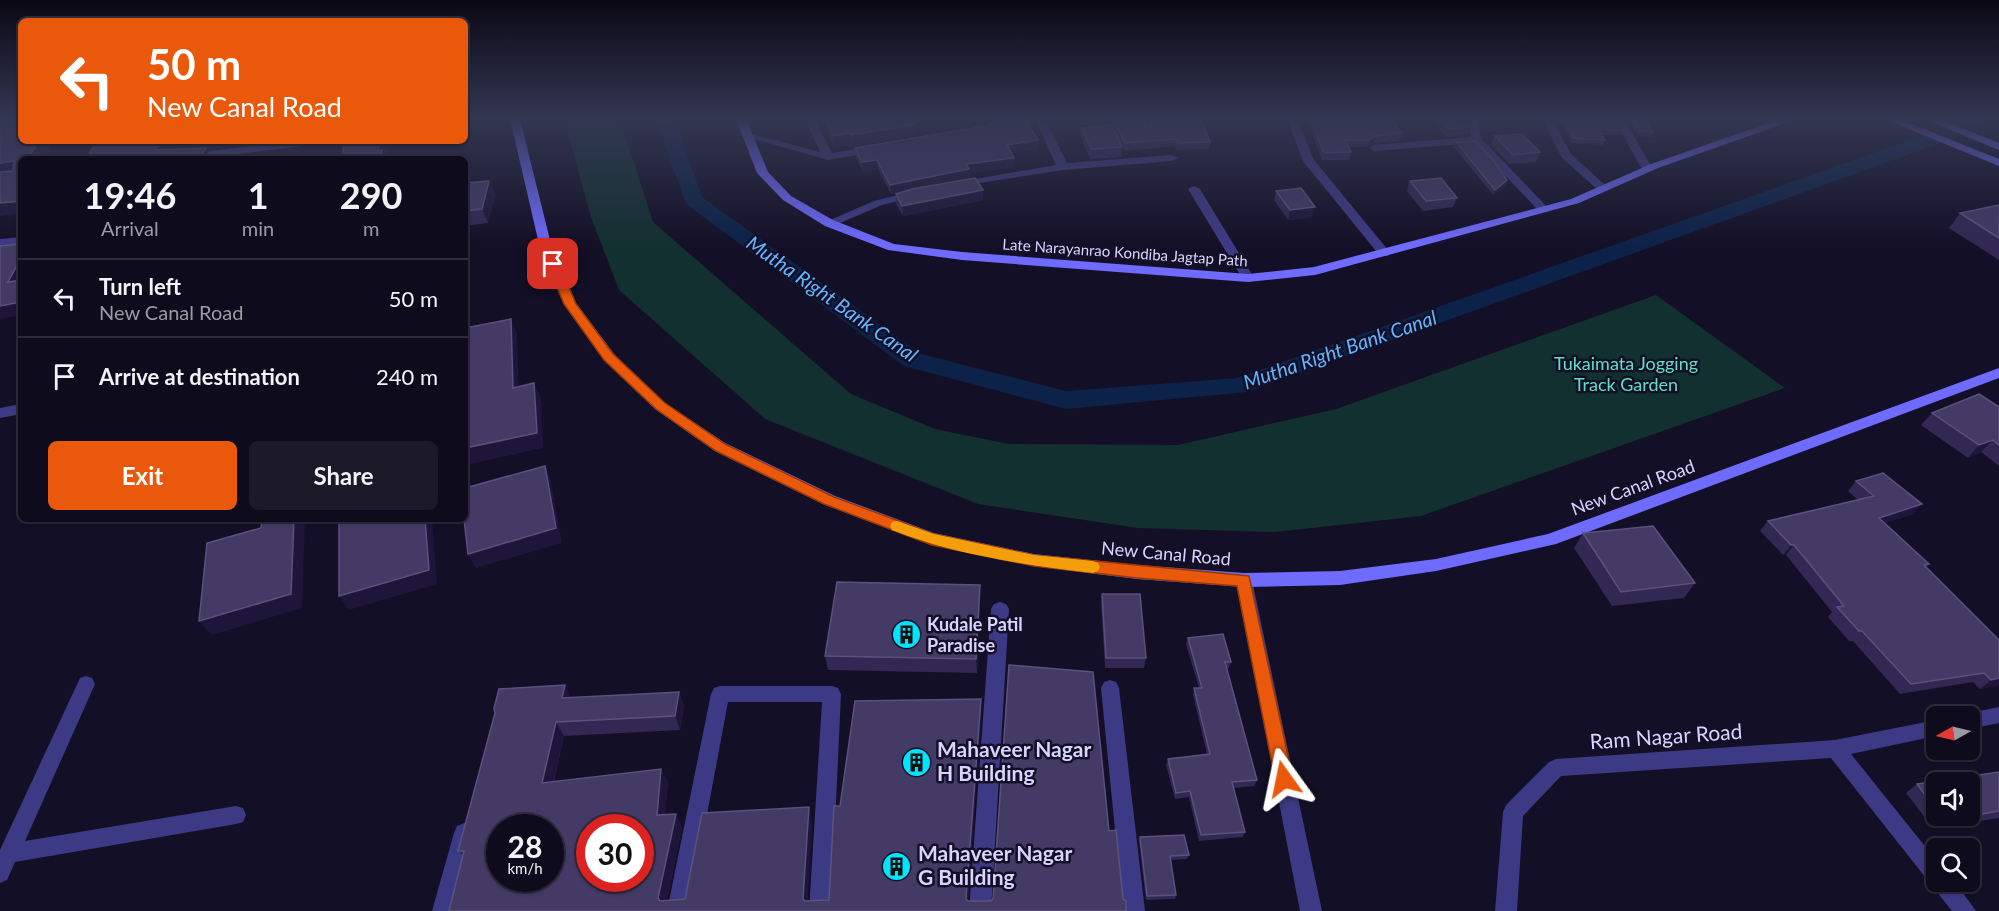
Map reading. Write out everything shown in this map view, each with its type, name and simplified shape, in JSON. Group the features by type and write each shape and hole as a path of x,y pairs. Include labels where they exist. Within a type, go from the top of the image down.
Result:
{"street":[{"name":"New Canal Road","path":"525,162 544,244 570,304 609,357 660,406 720,447 829,500 932,539 1034,560 1137,572 1244,580 1351,577 1436,565 1550,540 1999,373"},
{"name":"Late Narayanrao Kondiba Jagtap Path","path":"759,162 763,172 787,198 829,223 892,247 950,255 1248,278 1315,272 1544,210 1575,201 1666,162"},
{"path":"1060,162 1063,167"},
{"path":"945,188 1063,167 1129,162"},
{"path":"1309,162 1384,253"},
{"path":"1498,162 1544,210"},
{"path":"1572,162 1602,188"},
{"path":"1643,162 1647,169"},
{"path":"1194,189 1248,278"},
{"path":"829,223 878,203 923,192"},
{"path":"0,243 18,241"},
{"path":"0,413 18,410"},
{"path":"1244,580 1311,911"},
{"path":"980,911 1000,609"},
{"path":"0,873 86,684"},
{"path":"1110,688 1134,911"},
{"path":"678,911 720,694 832,694 820,911"},
{"path":"1980,719 1999,715"},
{"name":"Ram Nagar Road","path":"1506,911 1513,812 1556,768 1835,749 1926,730"},
{"path":"1835,749 1926,863"},
{"path":"10,853 236,815"},
{"path":"443,911 468,819"},
{"path":"1950,892 1965,911"}],"green space":[{"name":"Tukaimata Jogging Track Garden","path":"576,162 634,162 653,222 851,394 935,429 1009,444 1178,445 1336,409 1656,295 1785,388 1421,516 1275,532 1138,528 978,504 765,419 619,290 591,217"}],"building":[{"path":"14,162 18,162 18,201 0,203 0,172 13,171"},
{"path":"878,162 986,162 966,164 969,169 890,185"},
{"path":"1472,162 1494,162 1507,180 1495,190"},
{"path":"975,178 983,190 902,206 896,194 912,189"},
{"path":"1441,178 1457,198 1426,201 1410,181"},
{"path":"489,181 482,209 468,211 468,183"},
{"path":"1301,188 1315,207 1290,210 1276,191"},
{"path":"1999,205 1999,238 1960,213"},
{"path":"18,244 18,264 8,282 18,280 18,303 0,306 0,246"},
{"path":"511,319 513,388 534,383 537,433 468,447 468,327"},
{"path":"1979,394 1999,407 1999,445 1993,440 1979,445 1932,413"},
{"path":"545,466 556,528 468,554 464,522 468,522 468,487"},
{"path":"1883,473 1922,504 1879,518 1929,564 1924,565 1999,640 1999,678 1991,680 1984,673 1911,684 1837,607 1844,606 1794,545 1791,545 1768,521 1874,496 1856,481"},
{"path":"262,522 294,522 291,594 199,621 207,543 261,528"},
{"path":"339,522 425,522 429,570 339,596"},
{"path":"1653,526 1695,583 1621,592 1583,533"},
{"name":"Kudale Patil Paradise","path":"837,582 980,585 976,659 825,656"},
{"path":"1102,594 1140,594 1146,658 1106,658"},
{"path":"1223,634 1231,662 1225,662 1257,780 1232,782 1245,832 1201,835 1190,791 1176,793 1168,759 1210,754 1194,688 1202,688 1188,638"},
{"path":"1009,665 1093,672 1109,831 1116,830 1126,911 449,911 464,851 458,851 495,713 494,708 499,689 565,685 562,698 679,692 675,716 556,722 542,783 661,769 657,815 676,814 658,898 660,901 685,899 702,813 809,807 803,899 805,901 829,900 834,806 840,806 855,701 981,699 966,899 968,901 991,901 993,899"},
{"path":"1999,772 1999,811 1980,814 1980,775"},
{"path":"1926,783 1926,796 1917,784"},
{"path":"1184,835 1189,855 1170,856 1176,895 1147,896 1140,837"}],"waterway":[{"name":"Mutha Right Bank Canal","path":"680,162 693,200 913,360 1066,400 1239,386 1870,162"}],"slow traffic":[{"path":"897,526 932,539 1034,560 1093,567"}],"place":[{"name":"Kudale Patil Paradise","path":"906,635"},
{"name":"Mahaveer Nagar H Building","path":"916,762"},
{"name":"Mahaveer Nagar G Building","path":"897,866"}],"route":[{"path":"553,264 570,304 609,357 660,406 720,447 829,500 932,539 1034,560 1137,572 1244,580 1284,779"}]}
